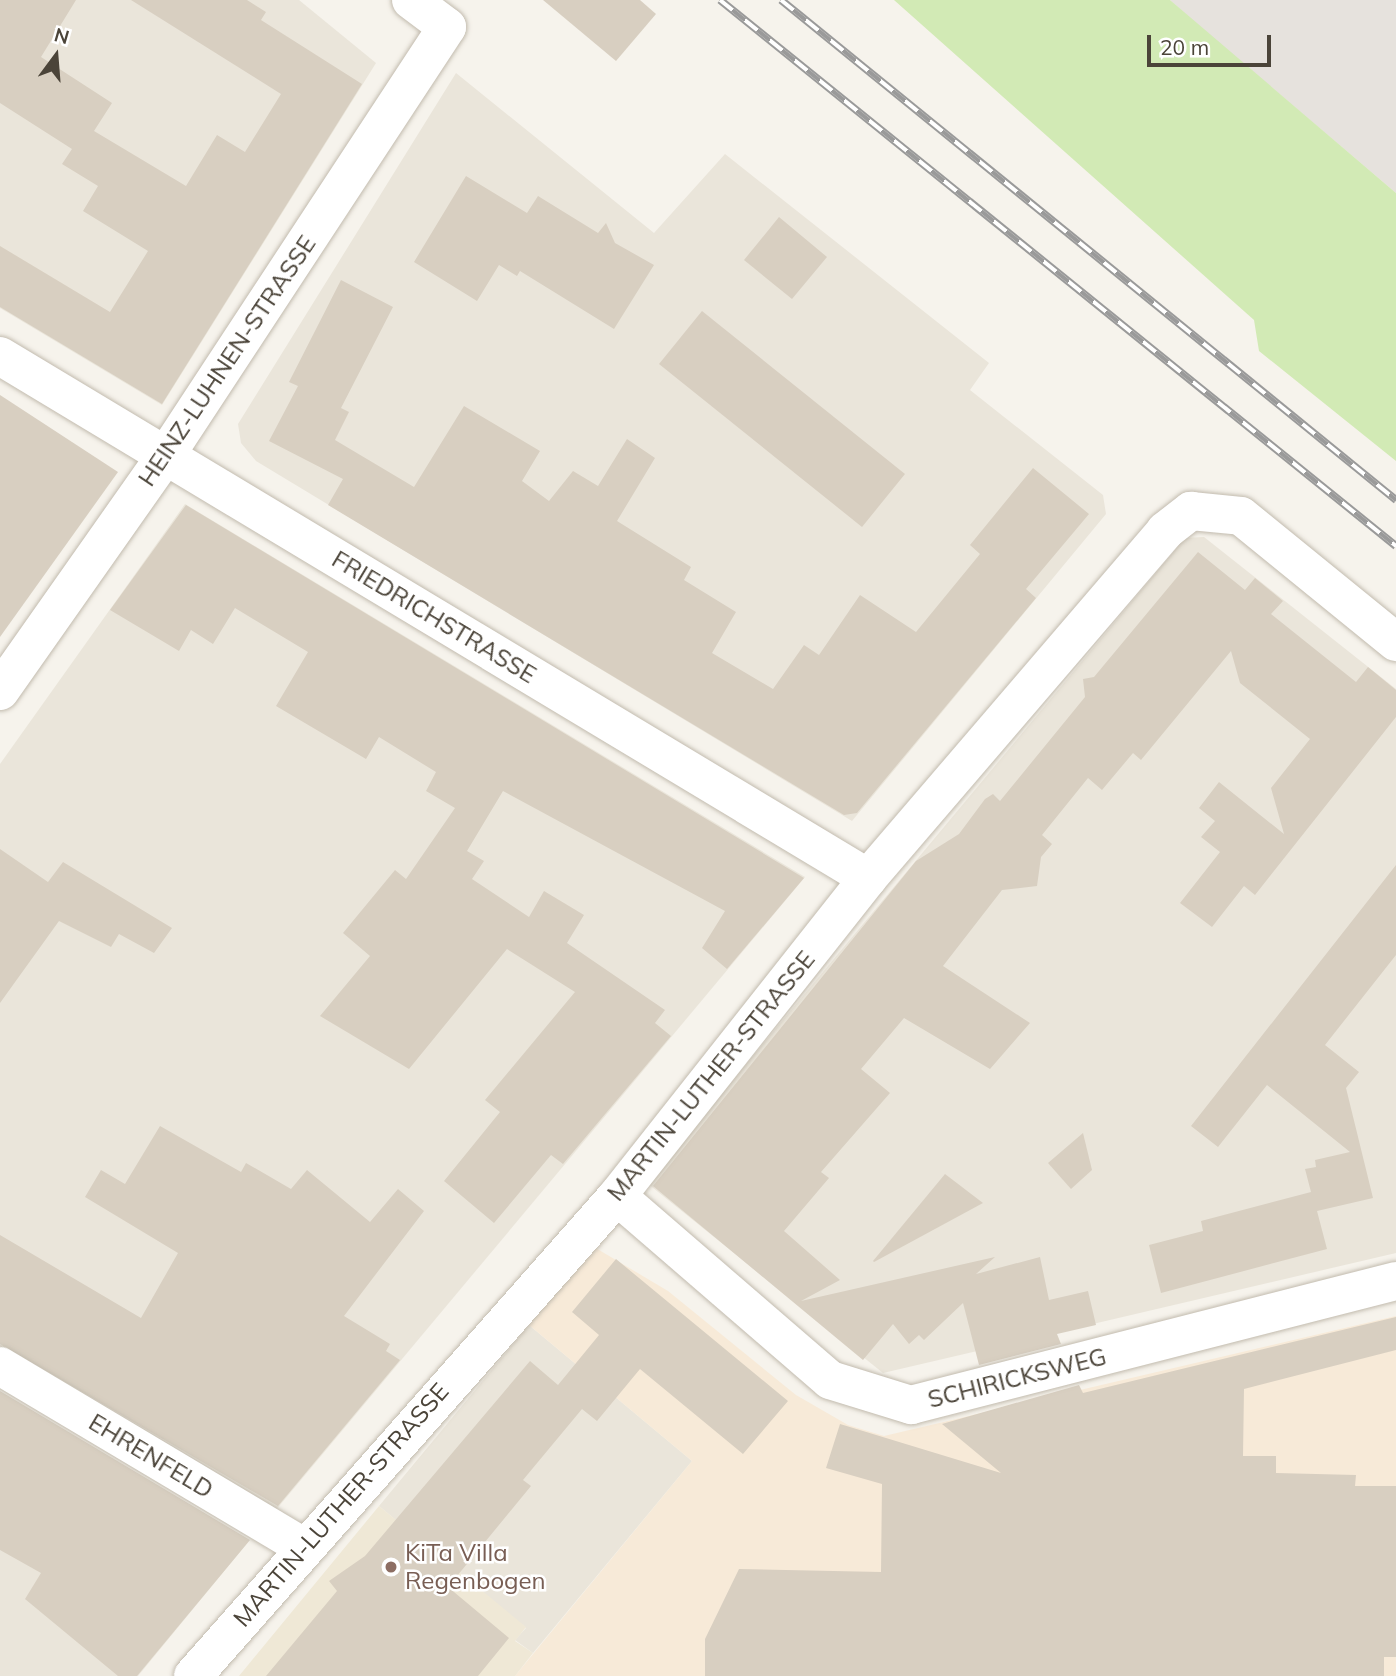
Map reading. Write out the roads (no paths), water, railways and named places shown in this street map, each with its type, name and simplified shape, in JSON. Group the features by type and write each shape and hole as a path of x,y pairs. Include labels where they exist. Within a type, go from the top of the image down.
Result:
{"street":[{"name":"HEINZ-LUHNEN-STRASSE","path":"0,691 166,455 447,27 411,0"},
{"name":"FRIEDRICHSTRASSE","path":"0,356 868,878"},
{"name":"MARTIN-LUTHER-STRASSE","path":"193,1676 302,1546 617,1196 868,878 1165,531 1191,511 1241,516 1396,642"},
{"name":"SCHIRICKSWEG","path":"617,1196 830,1380 911,1405 1396,1281"},
{"name":"EHRENFELD","path":"0,1366 302,1546"}],"railway":[{"path":"720,0 1396,546"},
{"path":"781,0 1396,500"}],"place":[{"name":"KiTa Villa Regenbogen","path":"391,1567"}]}
